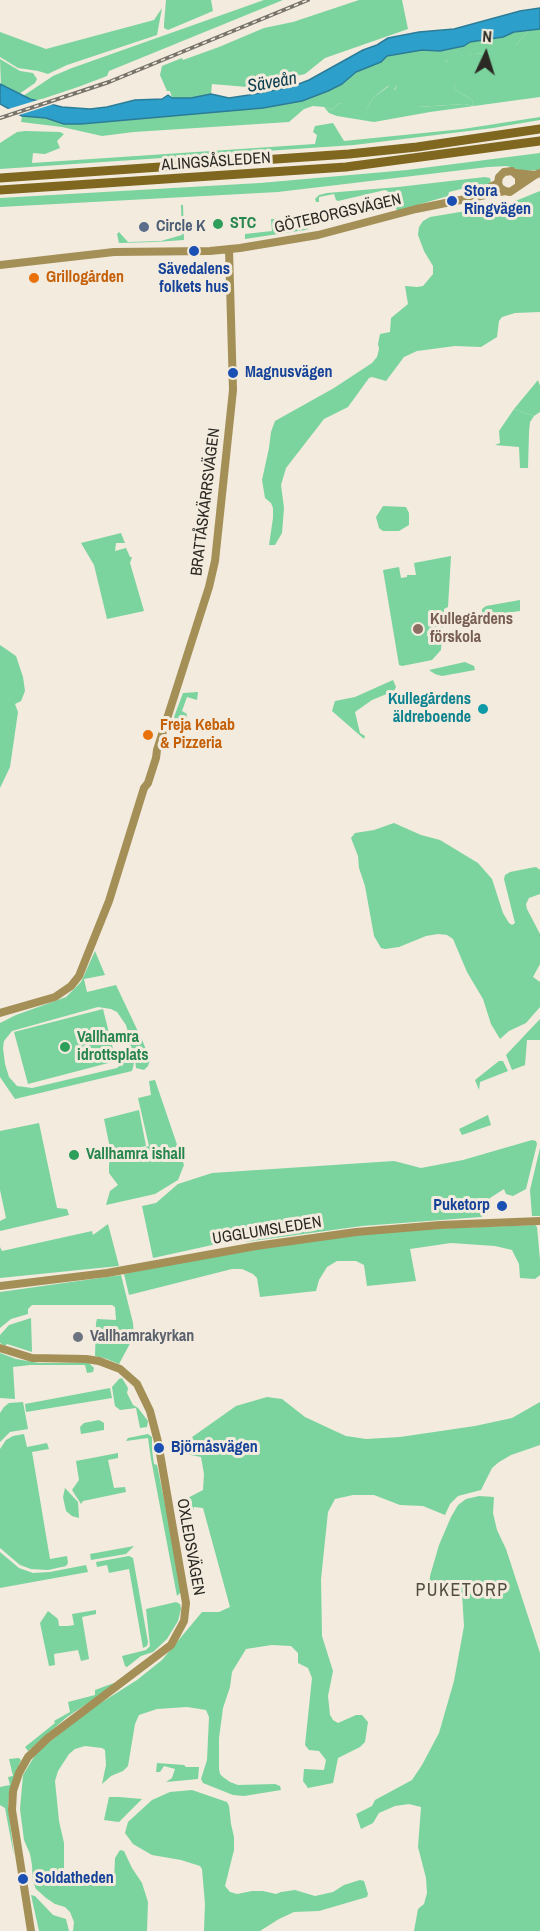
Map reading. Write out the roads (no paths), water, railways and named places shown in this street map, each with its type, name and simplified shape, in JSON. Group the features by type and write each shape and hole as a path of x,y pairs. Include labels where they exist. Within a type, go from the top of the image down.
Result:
{"highway":[{"path":"0,178 349,154 417,147 540,129"},
{"name":"ALINGSÅSLEDEN","path":"0,190 336,168 433,157 540,141"}],"street":[{"path":"509,170 516,173 537,174 513,191 505,192 498,183 500,176 509,170"},
{"path":"516,173 519,185"},
{"name":"GÖTEBORGSVÄGEN","path":"465,199 498,183"},
{"name":"GÖTEBORGSVÄGEN","path":"0,265 114,252 229,249 318,235 416,209 505,192"},
{"name":"BRATTÅSKÄRRSVÄGEN","path":"0,1013 55,997 66,991 76,981 81,971 109,901 214,568 233,390 229,249"},
{"name":"UGGLUMSLEDEN","path":"0,1286 107,1273 256,1246 345,1233 440,1225 540,1221"},
{"name":"OXLEDSVÄGEN","path":"0,1348 32,1358 99,1361 120,1369 137,1384 153,1422 186,1597 184,1621 171,1645 48,1738 28,1757 19,1773 13,1791 12,1810 31,1931"}],"water":[{"path":"540,8 540,29 514,32 503,37 470,42 464,46 440,51 422,50 387,56 381,62 356,72 342,84 328,91 302,101 263,108 64,124 46,118 22,116 0,104 0,84 30,99 62,107 90,109 135,100 162,99 168,95 172,98 191,98 211,94 229,98 249,95 291,87 309,80 388,38 454,29 520,11"}],"railway":[{"path":"0,118 109,82 308,0"}],"place":[{"name":"Stora Ringvägen","path":"452,201"},
{"name":"STC","path":"218,224"},
{"name":"Circle K","path":"144,227"},
{"name":"Sävedalens folkets hus","path":"194,251"},
{"name":"Grillogården","path":"34,278"},
{"name":"Magnusvägen","path":"233,373"},
{"name":"Kullegårdens förskola","path":"418,629"},
{"name":"Kullegårdens äldreboende","path":"483,709"},
{"name":"Freja Kebab & Pizzeria","path":"148,735"},
{"name":"Vallhamra idrottsplats","path":"65,1047"},
{"name":"Vallhamra ishall","path":"74,1155"},
{"name":"Puketorp","path":"502,1206"},
{"name":"Vallhamrakyrkan","path":"78,1337"},
{"name":"Björnåsvägen","path":"159,1448"},
{"name":"Soldatheden","path":"23,1879"}],"district":[{"name":"PUKETORP","path":"462,1591"}],"water label":[{"name":"Säveån","path":"272,83"}]}
